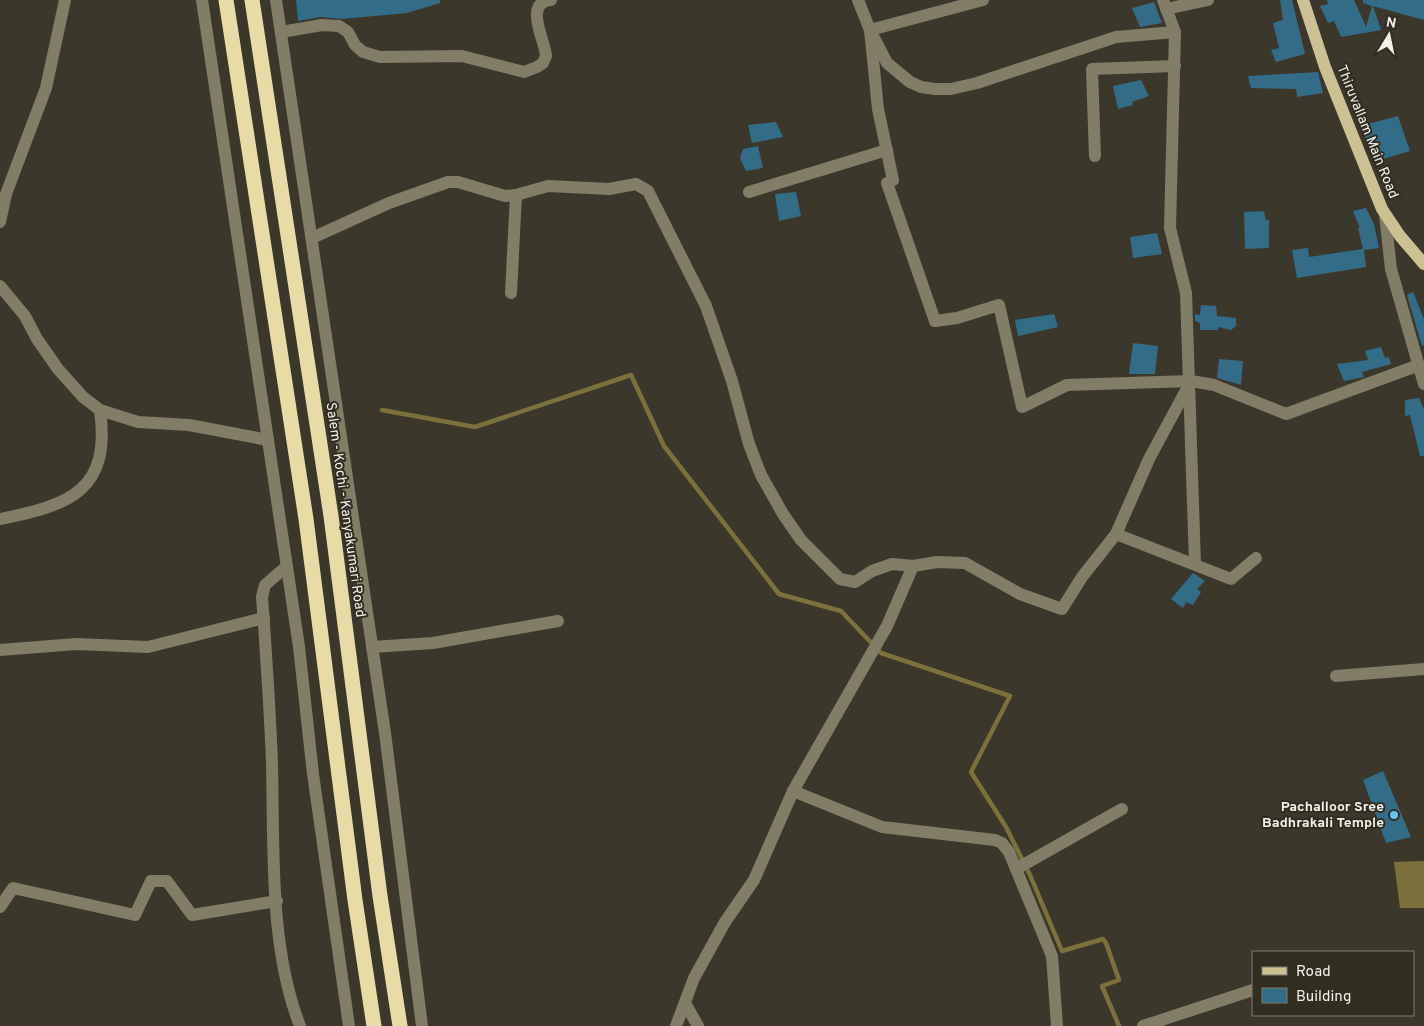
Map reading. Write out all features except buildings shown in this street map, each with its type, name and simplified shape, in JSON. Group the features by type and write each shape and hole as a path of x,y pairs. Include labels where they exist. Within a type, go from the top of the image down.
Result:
{"highway":[{"path":"226,0 306,519 355,900 374,1026"},
{"name":"Salem - Kochi - Kanyakumari Road","path":"252,0 329,506 380,896 400,1026"}],"main road":[{"name":"Thiruvallam Main Road","path":"1303,0 1325,67 1385,215 1424,264"}],"street":[{"path":"0,222 6,194 46,88 65,0"},
{"path":"202,0 299,647 312,774 349,1026"},
{"path":"276,0 372,647 422,1026"},
{"path":"281,32 322,25 339,26 348,32 354,45 363,52 380,58 462,56 524,72 543,63 546,56 536,12 540,5 551,0"},
{"path":"858,0 880,53 898,75 921,87 935,89 951,89 977,83 1116,37 1175,32"},
{"path":"870,30 982,0"},
{"path":"1195,564 1191,381 1186,293 1170,228 1176,66 1175,32 1165,5 1208,0"},
{"path":"870,30 878,110 893,180 886,183 935,321 957,318 999,305 1022,408 1067,385 1191,381 1214,385 1286,414 1419,365"},
{"path":"1095,156 1092,69 1176,66"},
{"path":"749,192 887,150"},
{"path":"312,238 438,184 458,182 493,193 516,195 548,186 609,189 636,184 648,191 706,306 732,381 749,444 761,475 783,514 801,540 840,579 848,582 855,582 884,566 901,563 913,566 937,562 965,563 1020,594 1062,610 1082,577 1116,534 1149,459 1191,381"},
{"path":"511,292 516,195"},
{"path":"1385,215 1391,269 1424,384"},
{"path":"0,286 25,316 58,369 83,397 100,410 138,422 189,425 268,440"},
{"path":"2,514 36,511 71,497 86,484 95,472 102,453 103,434 100,410"},
{"path":"1116,534 1231,579 1256,558"},
{"path":"287,566 265,585 262,597 270,703 277,901 284,970 289,998 300,1026"},
{"path":"676,1026 694,978 716,938 754,880 793,791 887,626 913,566"},
{"path":"0,650 76,644 148,648 264,618"},
{"path":"372,647 434,643 558,621"},
{"path":"1336,676 1424,669"},
{"path":"793,791 882,827 998,840 1007,849 1052,956 1057,1026"},
{"path":"1016,869 1122,809"},
{"path":"0,907 12,888 135,915 151,881 167,881 192,915 277,901"},
{"path":"1143,1026 1252,990"},
{"path":"685,1003 698,1026"}],"shaded area":[{"path":"1424,861 1424,908 1400,908 1394,862"}],"waterway":[{"path":"382,410 475,427 631,375 664,446 779,594 841,611 881,653 1010,696 971,772 1006,827 1030,875 1062,951 1103,939 1106,943 1119,980 1102,986 1119,1026"}],"place":[{"name":"Pachalloor Sree Badhrakali Temple","path":"1394,815"}]}
